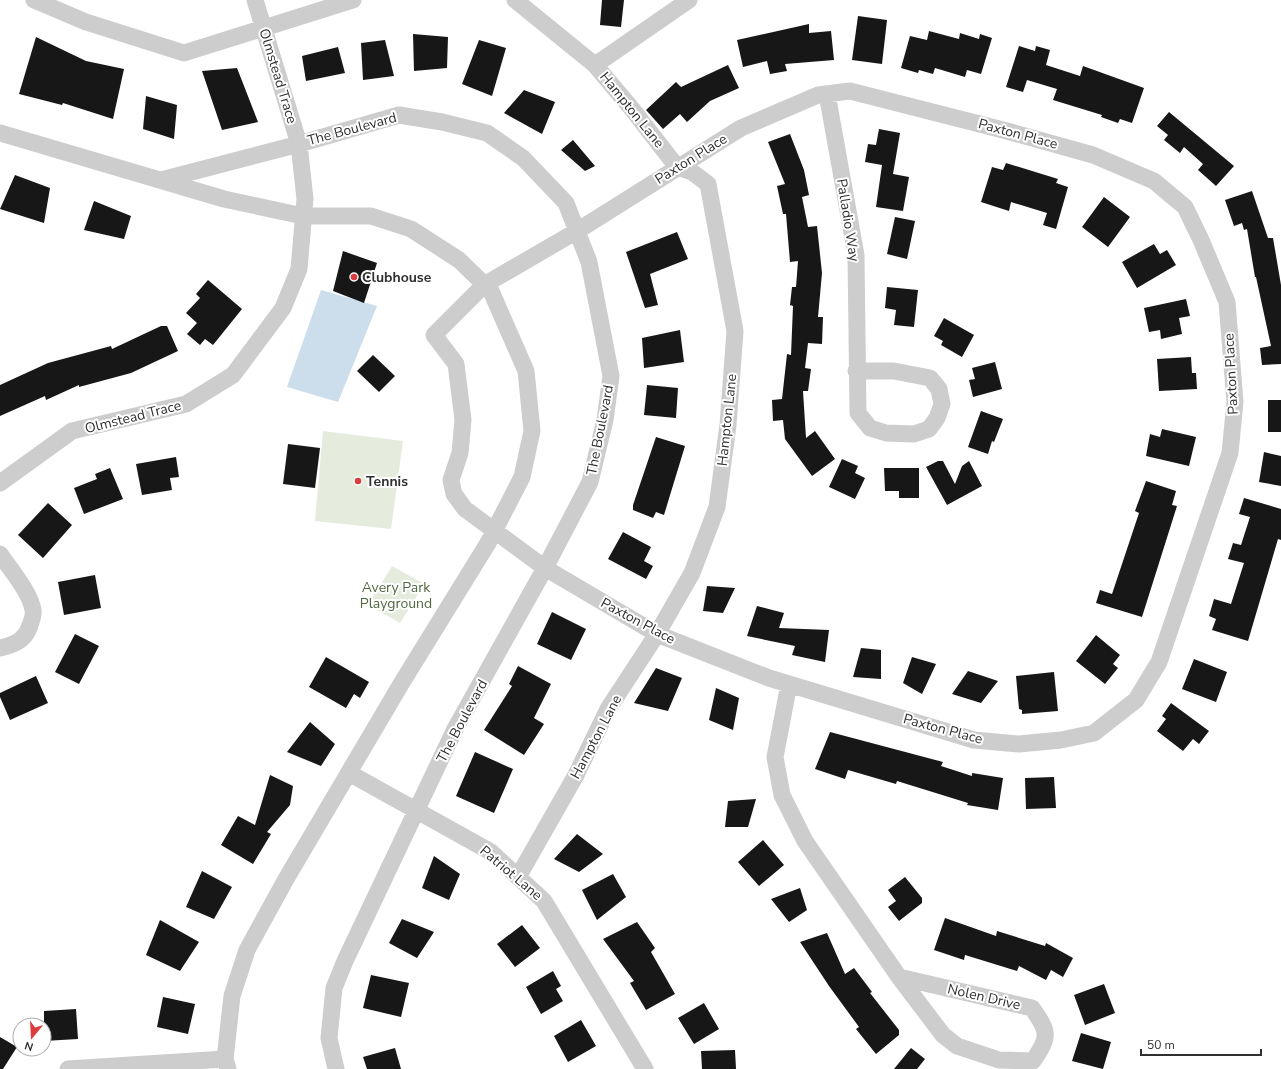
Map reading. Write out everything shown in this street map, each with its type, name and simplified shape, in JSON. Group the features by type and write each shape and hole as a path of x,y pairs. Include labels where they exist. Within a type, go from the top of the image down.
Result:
{"street":[{"path":"34,0 86,22 184,52 353,0"},
{"name":"Olmstead Trace","path":"0,483 72,431 186,404 233,375 283,308 299,269 305,199 299,144 255,0"},
{"name":"Hampton Lane","path":"515,0 595,65 632,109 677,168 692,172 708,184 735,331 728,425 717,507 692,573 657,634 608,710 576,775 518,877"},
{"path":"595,65 689,0"},
{"name":"Paxton Place","path":"850,91 1007,131 1093,155 1154,181 1185,207 1201,240 1227,302 1235,402 1230,453 1159,662 1136,700 1094,733 1061,740 1019,744 974,740 769,678 657,634 545,568 494,532 465,509 454,494 451,480 460,453 463,420 456,364 434,335 484,285 577,231 741,128 818,95 827,94 850,91"},
{"name":"Palladio Way","path":"827,94 856,255 856,371 858,413 870,428 886,434 914,434 929,429 937,418 942,404 940,389 930,378 894,371 856,371"},
{"name":"The Boulevard","path":"160,180 299,144 399,115 442,122 486,133 523,158 566,203 589,262 611,376 605,420 590,482 545,568 455,729 334,988 329,1038 336,1069"},
{"path":"0,133 224,199 303,216 371,216 411,229 459,260 491,291 526,371 532,431 522,477 494,532 349,773 247,950 232,996 227,1064 68,1069"},
{"path":"0,554 30,599 34,612 27,633 20,641 10,646 0,648"},
{"name":"Nolen Drive","path":"789,684 775,757 782,795 805,841 899,977 943,1035 956,1046 999,1060 1033,1061 1044,1045 1045,1027 1032,1008 899,977"},
{"name":"Patriot Lane","path":"349,773 491,852 544,901 645,1069"}],"green space":[{"name":"Tennis","path":"323,431 403,441 391,529 315,521"},
{"name":"Avery Park Playground","path":"392,566 424,584 400,623 368,605"}],"water":[{"path":"321,290 377,306 338,402 287,387"}],"building":[{"path":"602,0 624,0 621,27 600,25"},
{"path":"858,16 887,20 882,64 852,60"},
{"path":"809,24 809,33 831,31 834,60 785,64 787,71 770,74 767,61 743,67 737,40"},
{"path":"929,31 959,39 960,33 979,39 980,34 992,38 981,74 967,70 965,77 935,68 933,74 919,70 918,73 901,68 910,36 927,40"},
{"path":"413,34 448,37 447,68 414,71"},
{"path":"36,37 86,61 124,69 113,119 63,103 62,105 19,94"},
{"path":"385,40 394,76 363,80 361,43"},
{"path":"479,40 506,48 492,96 462,84"},
{"path":"1019,46 1035,51 1036,46 1050,50 1046,65 1080,76 1083,66 1144,88 1132,123 1120,119 1118,123 1101,117 1102,115 1053,100 1057,89 1027,80 1023,92 1006,87"},
{"path":"338,47 345,73 306,81 302,56"},
{"path":"728,65 739,88 710,101 687,122 680,114 663,129 646,110 676,82 681,87"},
{"path":"237,68 258,122 222,130 202,71"},
{"path":"524,90 555,102 542,134 504,113"},
{"path":"146,96 177,105 174,139 143,129"},
{"path":"1169,112 1234,166 1216,186 1198,170 1203,164 1184,147 1180,153 1164,140 1168,135 1157,126"},
{"path":"879,129 900,133 893,174 909,177 903,211 876,207 882,165 865,162 868,144 876,145"},
{"path":"790,134 804,170 809,195 802,197 808,227 817,226 822,273 818,317 823,317 822,344 808,343 805,368 811,369 808,391 803,391 806,438 815,431 835,459 812,476 785,439 783,420 773,421 772,400 782,399 787,354 791,355 793,306 790,305 792,287 796,287 798,261 790,262 786,214 783,214 777,186 785,184 768,142"},
{"path":"573,140 595,166 585,171 561,150"},
{"path":"1006,163 1058,179 1056,183 1068,187 1056,229 1043,225 1047,213 1011,202 1009,211 981,202 992,167 1003,170"},
{"path":"15,175 50,188 44,223 0,209"},
{"path":"1252,191 1268,238 1273,238 1281,285 1281,364 1262,365 1260,348 1271,346 1255,277 1247,229 1244,230 1242,223 1234,226 1225,200"},
{"path":"1104,197 1130,217 1108,247 1082,227"},
{"path":"94,201 131,216 124,239 84,230"},
{"path":"895,217 915,221 907,259 887,254"},
{"path":"677,232 688,259 650,274 658,305 645,308 626,252"},
{"path":"1154,244 1160,254 1167,250 1176,265 1137,288 1122,262"},
{"name":"Clubhouse","path":"343,251 377,263 364,303 333,291"},
{"path":"208,280 242,309 213,345 205,339 200,345 187,334 197,323 186,313 200,298 196,294"},
{"path":"887,287 918,290 914,327 894,325 896,310 885,308"},
{"path":"1186,299 1190,316 1179,318 1182,334 1161,339 1160,330 1149,332 1144,308"},
{"path":"944,318 974,335 962,357 941,345 943,341 934,336"},
{"path":"161,326 167,326 178,351 131,373 79,387 79,385 46,400 45,396 0,416 0,385 48,363 111,346 112,349"},
{"path":"680,330 684,362 644,368 642,338"},
{"path":"373,355 395,376 379,392 357,371"},
{"path":"1191,357 1192,373 1196,373 1197,389 1159,391 1157,359"},
{"path":"995,362 1002,389 973,397 969,380 975,379 972,368"},
{"path":"647,385 678,388 676,418 644,415"},
{"path":"1268,400 1281,400 1281,432 1268,432"},
{"path":"981,411 1003,419 994,442 992,441 988,454 968,447"},
{"path":"1162,429 1196,437 1189,466 1146,456 1150,434 1160,437"},
{"path":"656,437 685,446 664,515 656,512 653,518 633,510 633,505"},
{"path":"288,444 320,448 315,488 283,484"},
{"path":"1264,452 1281,456 1281,486 1259,482"},
{"path":"176,457 179,477 170,478 172,490 142,495 136,464"},
{"path":"842,459 858,466 855,473 865,478 855,499 829,487"},
{"path":"938,461 943,461 955,484 962,466 969,461 982,486 947,505 926,467"},
{"path":"110,468 123,499 84,514 74,488 97,479 95,474"},
{"path":"884,468 919,468 919,498 899,498 899,491 885,491"},
{"path":"1146,481 1176,491 1172,505 1177,506 1142,617 1096,603 1100,590 1112,594 1139,513 1135,511"},
{"path":"1244,498 1281,509 1281,540 1278,539 1248,641 1212,630 1216,619 1209,616 1214,599 1231,604 1244,563 1228,559 1233,543 1241,545 1250,517 1239,514"},
{"path":"48,503 72,525 43,558 18,535"},
{"path":"623,532 651,547 644,561 653,566 646,579 608,559"},
{"path":"95,575 101,608 64,615 58,582"},
{"path":"707,586 735,588 723,613 703,611"},
{"path":"757,606 784,613 779,628 829,630 825,662 792,655 795,646 747,636"},
{"path":"552,612 586,629 571,660 537,644"},
{"path":"75,634 99,646 79,684 55,672"},
{"path":"1096,635 1120,655 1113,664 1118,668 1105,684 1076,661"},
{"path":"861,648 881,650 881,679 853,677"},
{"path":"326,657 369,682 360,698 354,694 346,708 309,687"},
{"path":"912,657 936,664 922,694 903,683"},
{"path":"1194,659 1227,672 1216,702 1182,689"},
{"path":"518,666 551,684 534,718 544,724 524,755 484,730 512,686 509,684"},
{"path":"656,668 682,678 668,711 634,703"},
{"path":"968,671 998,681 981,703 952,694"},
{"path":"1054,672 1058,711 1022,714 1022,710 1019,709 1016,676"},
{"path":"36,676 48,703 10,720 0,697 0,693"},
{"path":"716,688 739,698 733,730 709,720"},
{"path":"1171,703 1209,731 1199,744 1193,739 1183,751 1157,731 1166,719 1162,716"},
{"path":"310,722 335,744 321,766 287,752"},
{"path":"830,732 943,762 941,766 972,776 972,773 1003,778 998,810 967,805 968,803 897,781 896,784 848,770 845,779 815,769"},
{"path":"475,752 513,769 494,813 456,796"},
{"path":"270,775 293,786 290,805 267,832 271,834 253,864 221,845 238,816 255,825"},
{"path":"1054,777 1056,808 1026,809 1025,778"},
{"path":"756,799 748,827 725,827 728,801"},
{"path":"577,834 603,854 579,872 554,859"},
{"path":"763,840 784,865 759,886 738,862"},
{"path":"434,856 460,874 449,900 422,888"},
{"path":"202,871 232,887 214,919 186,907"},
{"path":"613,874 626,897 597,920 582,890"},
{"path":"905,877 922,898 922,903 899,921 888,907 896,901 888,890"},
{"path":"800,888 807,910 789,922 771,899"},
{"path":"945,918 996,936 997,931 1045,946 1046,943 1073,958 1063,977 1051,970 1046,980 1019,966 1017,971 965,955 964,960 934,950"},
{"path":"402,919 434,932 417,958 389,943"},
{"path":"160,920 199,942 180,971 146,955"},
{"path":"637,922 655,948 651,952 675,994 646,1010 630,983 634,981 603,939"},
{"path":"522,925 540,948 515,967 497,944"},
{"path":"827,933 845,974 854,968 872,992 870,993 899,1030 899,1035 876,1054 856,1029 859,1027 829,986 800,942"},
{"path":"553,971 561,986 556,989 563,1001 541,1014 526,987"},
{"path":"371,975 409,983 401,1017 363,1008"},
{"path":"1104,984 1115,1013 1085,1025 1074,995"},
{"path":"163,997 195,1004 188,1034 157,1027"},
{"path":"704,1003 719,1029 694,1044 678,1018"},
{"path":"76,1009 78,1039 52,1041 52,1017 44,1017 44,1011"},
{"path":"581,1020 596,1046 568,1062 554,1036"},
{"path":"1081,1033 1111,1042 1103,1069 1072,1061"},
{"path":"0,1037 12,1044 12,1055 3,1069 0,1069"},
{"path":"395,1048 401,1069 367,1069 363,1057"},
{"path":"911,1048 925,1059 917,1069 894,1069"},
{"path":"735,1050 736,1069 702,1069 701,1051"}],"place":[{"name":"Clubhouse","path":"354,277"},
{"name":"Tennis","path":"358,481"}]}
